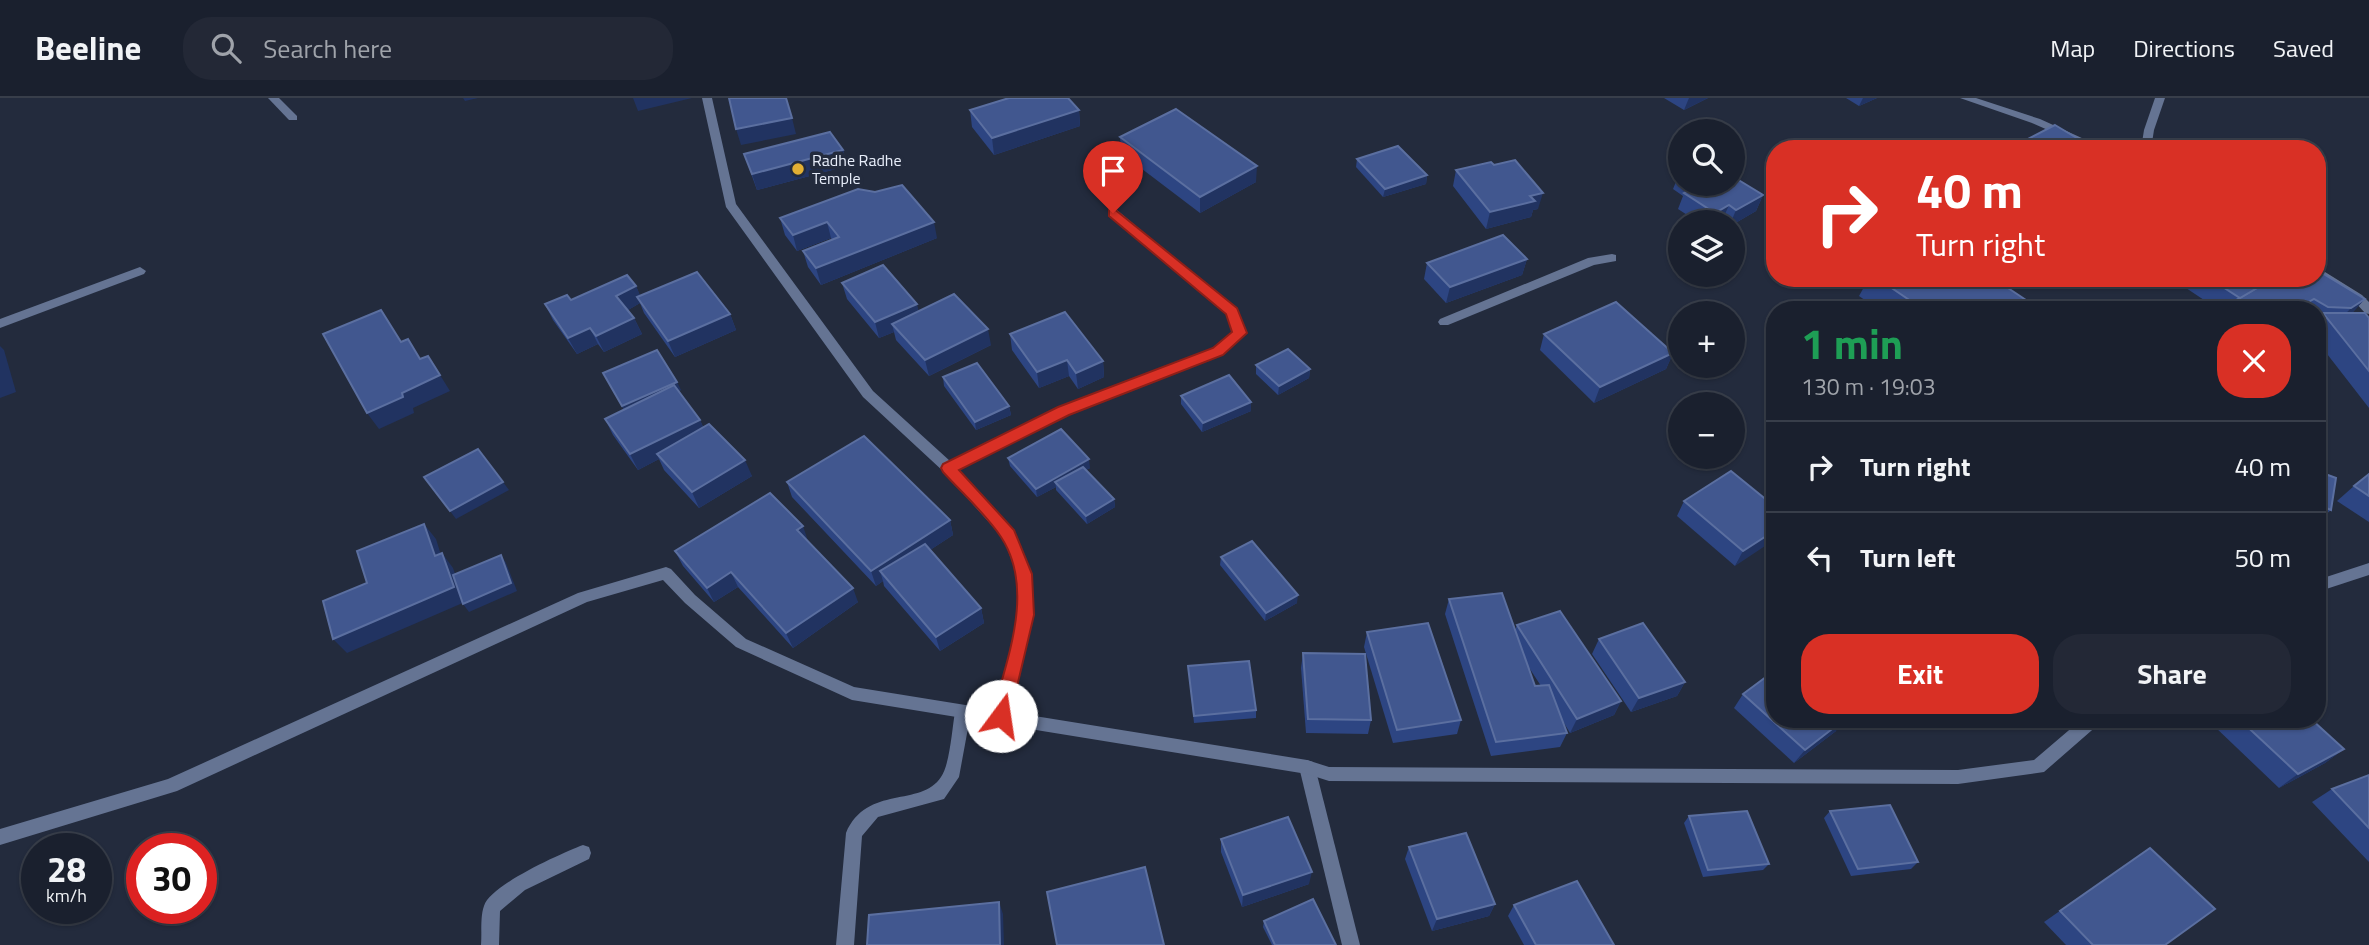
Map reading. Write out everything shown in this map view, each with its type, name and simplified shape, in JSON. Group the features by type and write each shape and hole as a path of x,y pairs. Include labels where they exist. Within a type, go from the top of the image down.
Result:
{"street":[{"path":"273,98 293,118"},
{"path":"707,98 730,204 868,394 948,468 1009,535 1024,574 1026,615 1001,716"},
{"path":"1965,98 2036,121 2080,140"},
{"path":"2148,140 2160,98"},
{"path":"948,468 1064,411 1218,352 1240,333 1232,312 1113,213"},
{"path":"1444,322 1592,261 1612,258"},
{"path":"0,324 140,271"},
{"path":"2326,277 2358,298 2369,310"},
{"path":"2326,583 2369,569"},
{"path":"0,837 171,786 583,597 666,573 690,599 741,643 852,693 1001,716 1329,774 1958,777 2038,767 2083,728"},
{"path":"845,945 854,833 873,811 938,794 951,777 964,712"},
{"path":"1307,768 1351,945"},
{"path":"490,945 492,907 519,884 583,853"}],"building":[{"path":"729,98 786,98 792,118 736,129"},
{"path":"1009,98 1068,98 1079,110 992,138 970,110"},
{"path":"1176,109 1257,166 1200,197 1120,137"},
{"path":"2055,125 2080,140 2026,140"},
{"path":"830,132 843,150 752,174 744,154"},
{"path":"1398,146 1427,175 1385,189 1357,159"},
{"path":"1515,160 1543,193 1530,196 1535,201 1490,212 1456,170 1491,162 1494,165"},
{"path":"1745,184 1763,195 1736,210 1729,205 1720,210 1710,210 1689,196 1745,196"},
{"path":"902,185 934,222 816,268 803,251 839,237 827,222 793,235 780,218 858,189 875,192"},
{"path":"1503,235 1527,259 1450,287 1427,263"},
{"path":"883,265 917,304 875,322 842,283"},
{"path":"697,272 730,314 668,341 637,297"},
{"path":"627,275 636,286 616,296 634,318 596,336 590,328 568,338 545,304 567,295 571,300"},
{"path":"2326,275 2365,299 2351,308 2328,307 2326,301 2314,299 2234,301 2259,287 2326,287"},
{"path":"1890,287 2006,287 2028,301 1911,301"},
{"path":"2223,287 2259,287 2240,298"},
{"path":"954,294 988,329 925,360 892,324"},
{"path":"1616,302 1668,349 1668,355 1600,387 1544,334"},
{"path":"381,310 401,342 408,339 420,359 428,356 440,375 402,393 403,397 367,413 323,334"},
{"path":"1065,312 1103,361 1076,373 1067,360 1037,372 1010,334"},
{"path":"2326,313 2365,313 2369,318 2369,371 2326,317"},
{"path":"1288,349 1310,369 1279,386 1256,365"},
{"path":"657,350 677,382 622,406 603,373"},
{"path":"977,363 1009,406 975,422 943,377"},
{"path":"1229,375 1251,402 1203,423 1181,396"},
{"path":"674,385 700,420 630,454 605,419"},
{"path":"709,424 745,460 692,492 657,454"},
{"path":"1061,429 1089,459 1036,489 1008,458"},
{"path":"864,436 950,520 871,571 787,482"},
{"path":"478,449 503,482 450,511 424,477"},
{"path":"1083,467 1114,499 1086,516 1055,482"},
{"path":"1731,471 1766,499 1766,536 1743,551 1684,501"},
{"path":"2326,474 2336,478 2331,510 2326,508"},
{"path":"2369,474 2369,496 2354,486"},
{"path":"770,493 803,526 797,530 853,588 786,633 731,572 707,588 675,551"},
{"path":"424,524 435,556 442,553 454,587 333,639 323,601 367,583 357,551"},
{"path":"1252,541 1298,595 1266,613 1221,557"},
{"path":"925,544 981,608 936,637 880,571"},
{"path":"501,555 511,583 463,604 453,575"},
{"path":"1502,593 1535,686 1549,685 1567,733 1496,742 1449,599"},
{"path":"1560,611 1621,701 1577,719 1517,625"},
{"path":"1428,623 1461,720 1397,730 1367,632"},
{"path":"1643,623 1685,682 1639,698 1599,639"},
{"path":"1303,653 1365,654 1371,720 1308,719"},
{"path":"1249,661 1256,710 1194,716 1188,666"},
{"path":"1766,677 1766,715 1743,694"},
{"path":"1781,728 1833,728 1805,750"},
{"path":"2249,728 2321,728 2344,749 2298,774"},
{"path":"2369,775 2369,828 2332,789"},
{"path":"1890,805 1918,862 1858,869 1830,811"},
{"path":"1747,811 1769,864 1708,870 1689,816"},
{"path":"1288,817 1312,872 1243,895 1221,839"},
{"path":"1466,833 1495,904 1437,919 1409,847"},
{"path":"2150,848 2215,909 2165,945 2093,945 2060,911"},
{"path":"1145,867 1164,945 1057,945 1047,892"},
{"path":"1577,881 1614,945 1536,945 1514,905"},
{"path":"1313,899 1336,945 1275,945 1264,921"},
{"path":"999,902 1000,945 867,945 869,915"}],"place":[{"name":"Radhe Radhe Temple","path":"798,169"}],"route":[{"path":"1001,716 1026,615 1024,574 1009,535 948,468 1064,411 1218,352 1240,333 1232,312 1113,213"}]}
